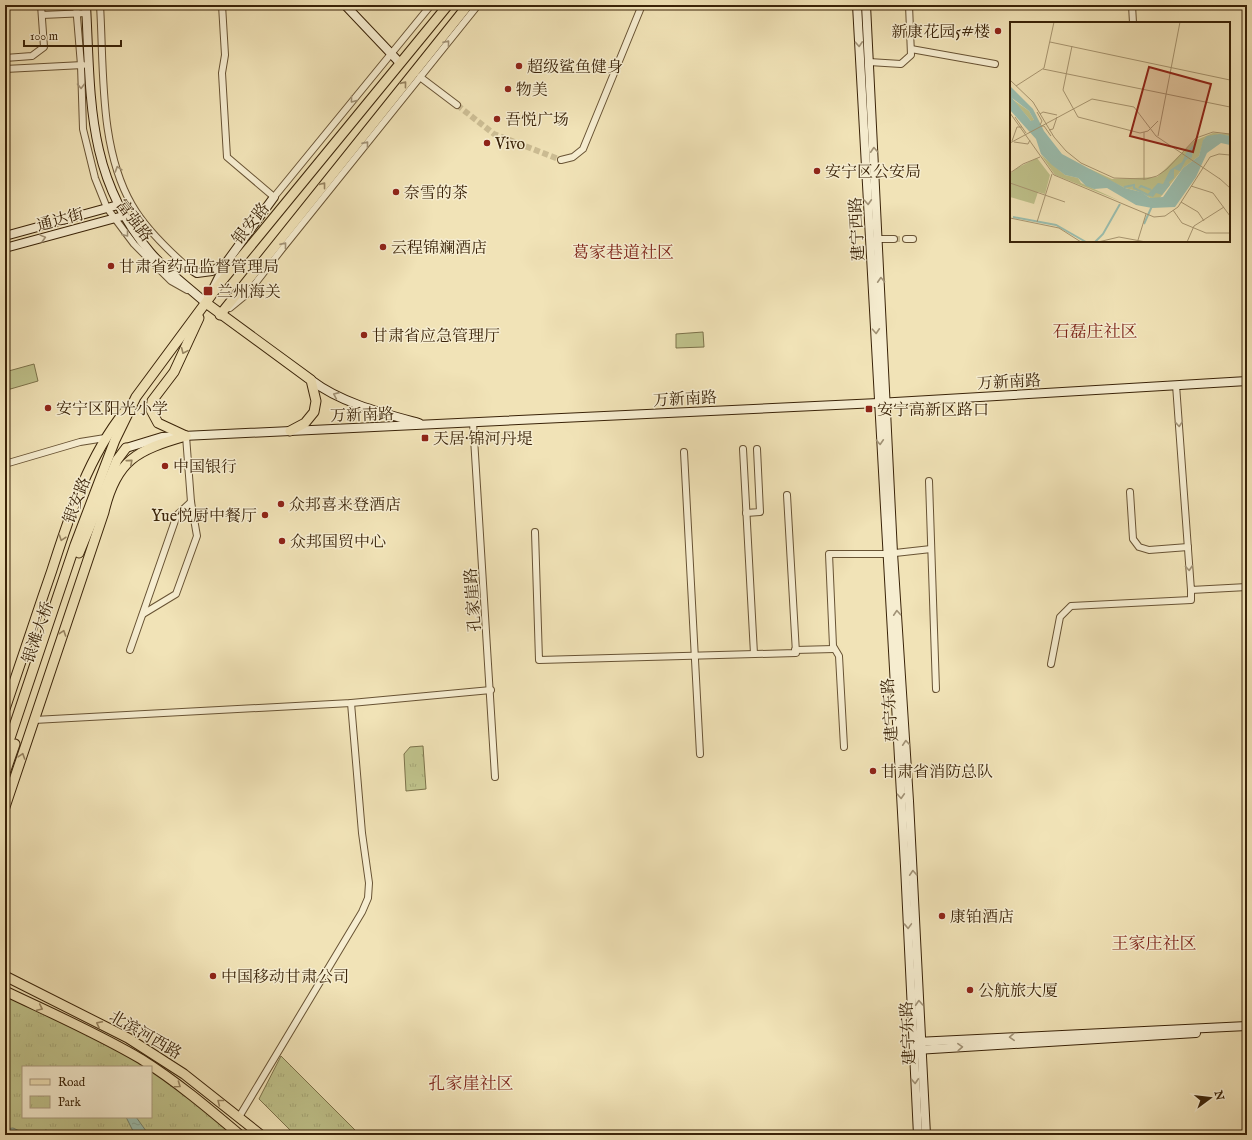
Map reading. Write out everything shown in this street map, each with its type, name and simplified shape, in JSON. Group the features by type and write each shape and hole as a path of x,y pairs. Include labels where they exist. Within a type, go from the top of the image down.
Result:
{"main road":[{"path":"345,5 400,63"},
{"name":"银安路","path":"78,546 115,440 136,397 206,303 448,5"},
{"name":"银安路","path":"220,315 468,5"},
{"name":"建宁西路","path":"857,5 882,403"},
{"name":"建宁西路","path":"866,5 879,240 882,403"},
{"name":"富强路","path":"87,9 85,65 93,124 99,152 120,211 150,252 166,269 206,303"},
{"path":"186,436 158,423 151,410 152,401 174,372 226,263 274,197"},
{"name":"通达街","path":"5,236 107,208 120,211"},
{"name":"通达街","path":"5,248 113,218 120,211"},
{"path":"185,265 196,273 212,271 226,263"},
{"path":"206,303 220,315 322,388 389,415 426,425"},
{"path":"290,431 305,423 314,412 316,401 311,380"},
{"name":"万新南路","path":"126,448 162,437 882,403 1247,381"},
{"path":"5,708 72,509 86,475 106,438 136,397"},
{"name":"建宁东路","path":"882,403 890,553 909,801 917,1046 918,1135"},
{"path":"5,807 104,512 109,491 117,476 128,462 146,450 186,436"},
{"name":"银安路","path":"78,546 116,460 126,448"},
{"name":"银滩大桥","path":"5,753 78,546"},
{"name":"银滩大桥","path":"5,773 78,546"},
{"name":"北滨河西路","path":"5,976 128,1038 184,1074 261,1135"},
{"name":"北滨河西路","path":"5,992 101,1036 151,1066"},
{"path":"917,1046 1247,1026"},
{"path":"917,1046 1247,1031"},
{"name":"建宁东路","path":"917,1046 926,1135"},
{"name":"北滨河西路","path":"152,1067 203,1103 240,1135"}],"street":[{"path":"5,58 32,56 44,47 41,5"},
{"name":"富强路","path":"76,5 76,14 85,65 83,129 95,178 107,208 113,218 134,244 171,281 206,303"},
{"name":"富强路","path":"100,5 110,144 122,186 132,205 147,226 185,265"},
{"path":"222,5 225,55 222,73 227,157 274,197 431,5"},
{"path":"220,315 247,294 282,248 478,5"},
{"path":"561,160 573,157 583,149 642,5"},
{"path":"869,62 901,64 911,55 909,5"},
{"path":"1132,5 1133,22"},
{"path":"42,15 76,14 87,9"},
{"path":"911,49 995,64"},
{"path":"5,69 85,65"},
{"path":"420,77 457,105"},
{"path":"120,211 132,205"},
{"path":"879,240 894,239"},
{"path":"1051,664 1058,621 1065,610 1071,606 1191,600 1176,385"},
{"name":"孔家崖路","path":"473,422 491,690 495,777"},
{"path":"142,614 176,594 197,536 191,502 186,436"},
{"path":"5,464 80,442 106,438"},
{"path":"746,512 760,512 757,449"},
{"path":"743,450 754,654"},
{"path":"684,452 700,754"},
{"path":"928,481 936,689"},
{"path":"1130,492 1133,539 1139,547 1149,550 1188,547"},
{"path":"535,532 539,660 796,653 787,495"},
{"path":"130,650 177,516 191,502"},
{"path":"844,747 838,656 832,646 829,554 890,553 931,549"},
{"path":"1191,590 1247,587"},
{"path":"795,650 834,649"},
{"path":"34,720 351,703 491,690"},
{"path":"239,1117 354,926 368,898 369,883 362,833 351,703"}],"green space":[{"path":"703,332 704,347 676,348 676,334"},
{"path":"34,364 38,381 7,390 5,372"},
{"path":"423,746 426,789 406,791 404,754 410,747"},
{"path":"5,991 142,1060 150,1066 22,1066 22,1118 152,1118 152,1068 240,1135 5,1135"},
{"path":"281,1056 360,1135 295,1135 259,1099"}],"water":[{"path":"126,1118 137,1118 149,1135 135,1135"},
{"path":"13,1128 21,1132 29,1133 37,1133 46,1130 56,1135 5,1135 5,1129"}],"tunnel":[{"path":"457,105 494,134 561,160"},
{"path":"894,239 906,239"}],"place":[{"name":"新康花园5#楼","path":"998,31"},
{"name":"超级鲨鱼健身","path":"519,66"},
{"name":"物美","path":"508,89"},
{"name":"吾悦广场","path":"497,119"},
{"name":"Vivo","path":"487,143"},
{"name":"安宁区公安局","path":"817,171"},
{"name":"奈雪的茶","path":"396,192"},
{"name":"云程锦斓酒店","path":"383,247"},
{"name":"甘肃省药品监督管理局","path":"111,266"},
{"name":"兰州海关","path":"208,291"},
{"name":"甘肃省应急管理厅","path":"364,335"},
{"name":"安宁区阳光小学","path":"48,408"},
{"name":"安宁高新区路口","path":"869,409"},
{"name":"天居·锦河丹堤","path":"425,438"},
{"name":"中国银行","path":"165,466"},
{"name":"众邦喜来登酒店","path":"281,504"},
{"name":"Yue悦厨中餐厅","path":"265,515"},
{"name":"众邦国贸中心","path":"282,541"},
{"name":"甘肃省消防总队","path":"873,771"},
{"name":"康铂酒店","path":"942,916"},
{"name":"中国移动甘肃公司","path":"213,976"},
{"name":"公航旅大厦","path":"970,990"}],"district":[{"name":"葛家巷道社区","path":"623,252"},
{"name":"石磊庄社区","path":"1095,331"},
{"name":"王家庄社区","path":"1154,943"},
{"name":"孔家崖社区","path":"471,1083"}]}
